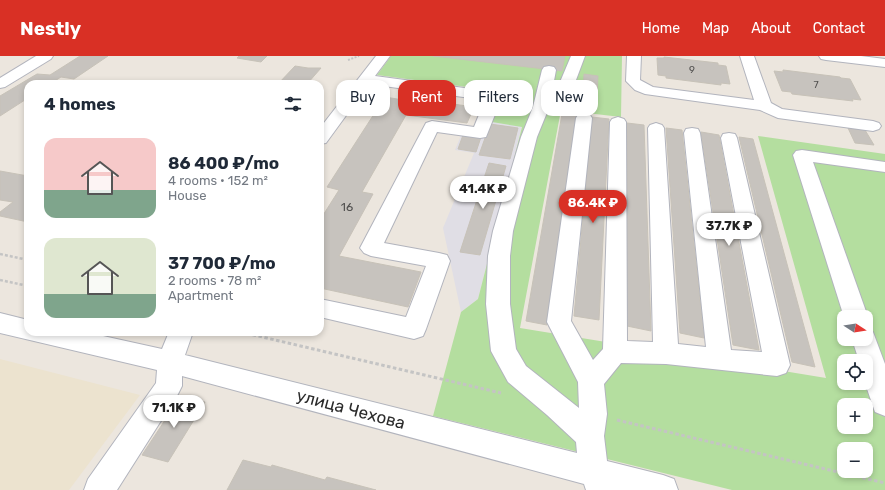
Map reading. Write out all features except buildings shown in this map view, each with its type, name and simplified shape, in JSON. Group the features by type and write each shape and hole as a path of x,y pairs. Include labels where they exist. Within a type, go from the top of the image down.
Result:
{"street":[{"path":"0,84 46,56"},
{"path":"324,135 383,56"},
{"path":"567,80 578,56"},
{"path":"634,56 633,81 640,87 650,91 764,106 778,113 873,126"},
{"path":"747,56 764,106"},
{"path":"826,56 880,62 885,76"},
{"path":"547,80 549,70"},
{"path":"324,309 414,329 439,261 371,248 432,126 480,134 494,96 365,79"},
{"path":"541,107 527,144 503,231 498,256 498,304 504,351 517,374 556,406 591,425"},
{"path":"584,118 559,322 591,381 591,425 598,481"},
{"path":"591,381 615,352 618,122"},
{"path":"656,128 666,353"},
{"path":"692,133 720,360"},
{"path":"615,352 666,353 777,366 730,138"},
{"path":"854,310 802,155 885,167"},
{"path":"0,323 24,329"},
{"name":"улица Чехова","path":"56,336 170,362 598,481 663,490"},
{"path":"99,490 169,386 170,362 180,336"},
{"path":"866,346 885,403"}],"path":[{"path":"348,60 360,56"},
{"path":"0,254 24,259"},
{"path":"0,280 24,285"},
{"path":"258,336 503,393"},
{"path":"591,425 885,483"}],"shaded area":[{"path":"486,121 522,126 478,299 461,312 443,228 474,153 455,150 462,133"},
{"path":"0,359 140,395 69,490 0,490"}],"green space":[{"path":"391,56 622,56 621,117 598,114 598,80 541,80 541,116 560,116 520,328 826,378 758,136 885,154 885,490 732,490 433,416 461,312 478,299 522,127 486,121 488,116 533,116 533,80 464,80 464,87 456,86 456,80 414,80 377,75"}]}
